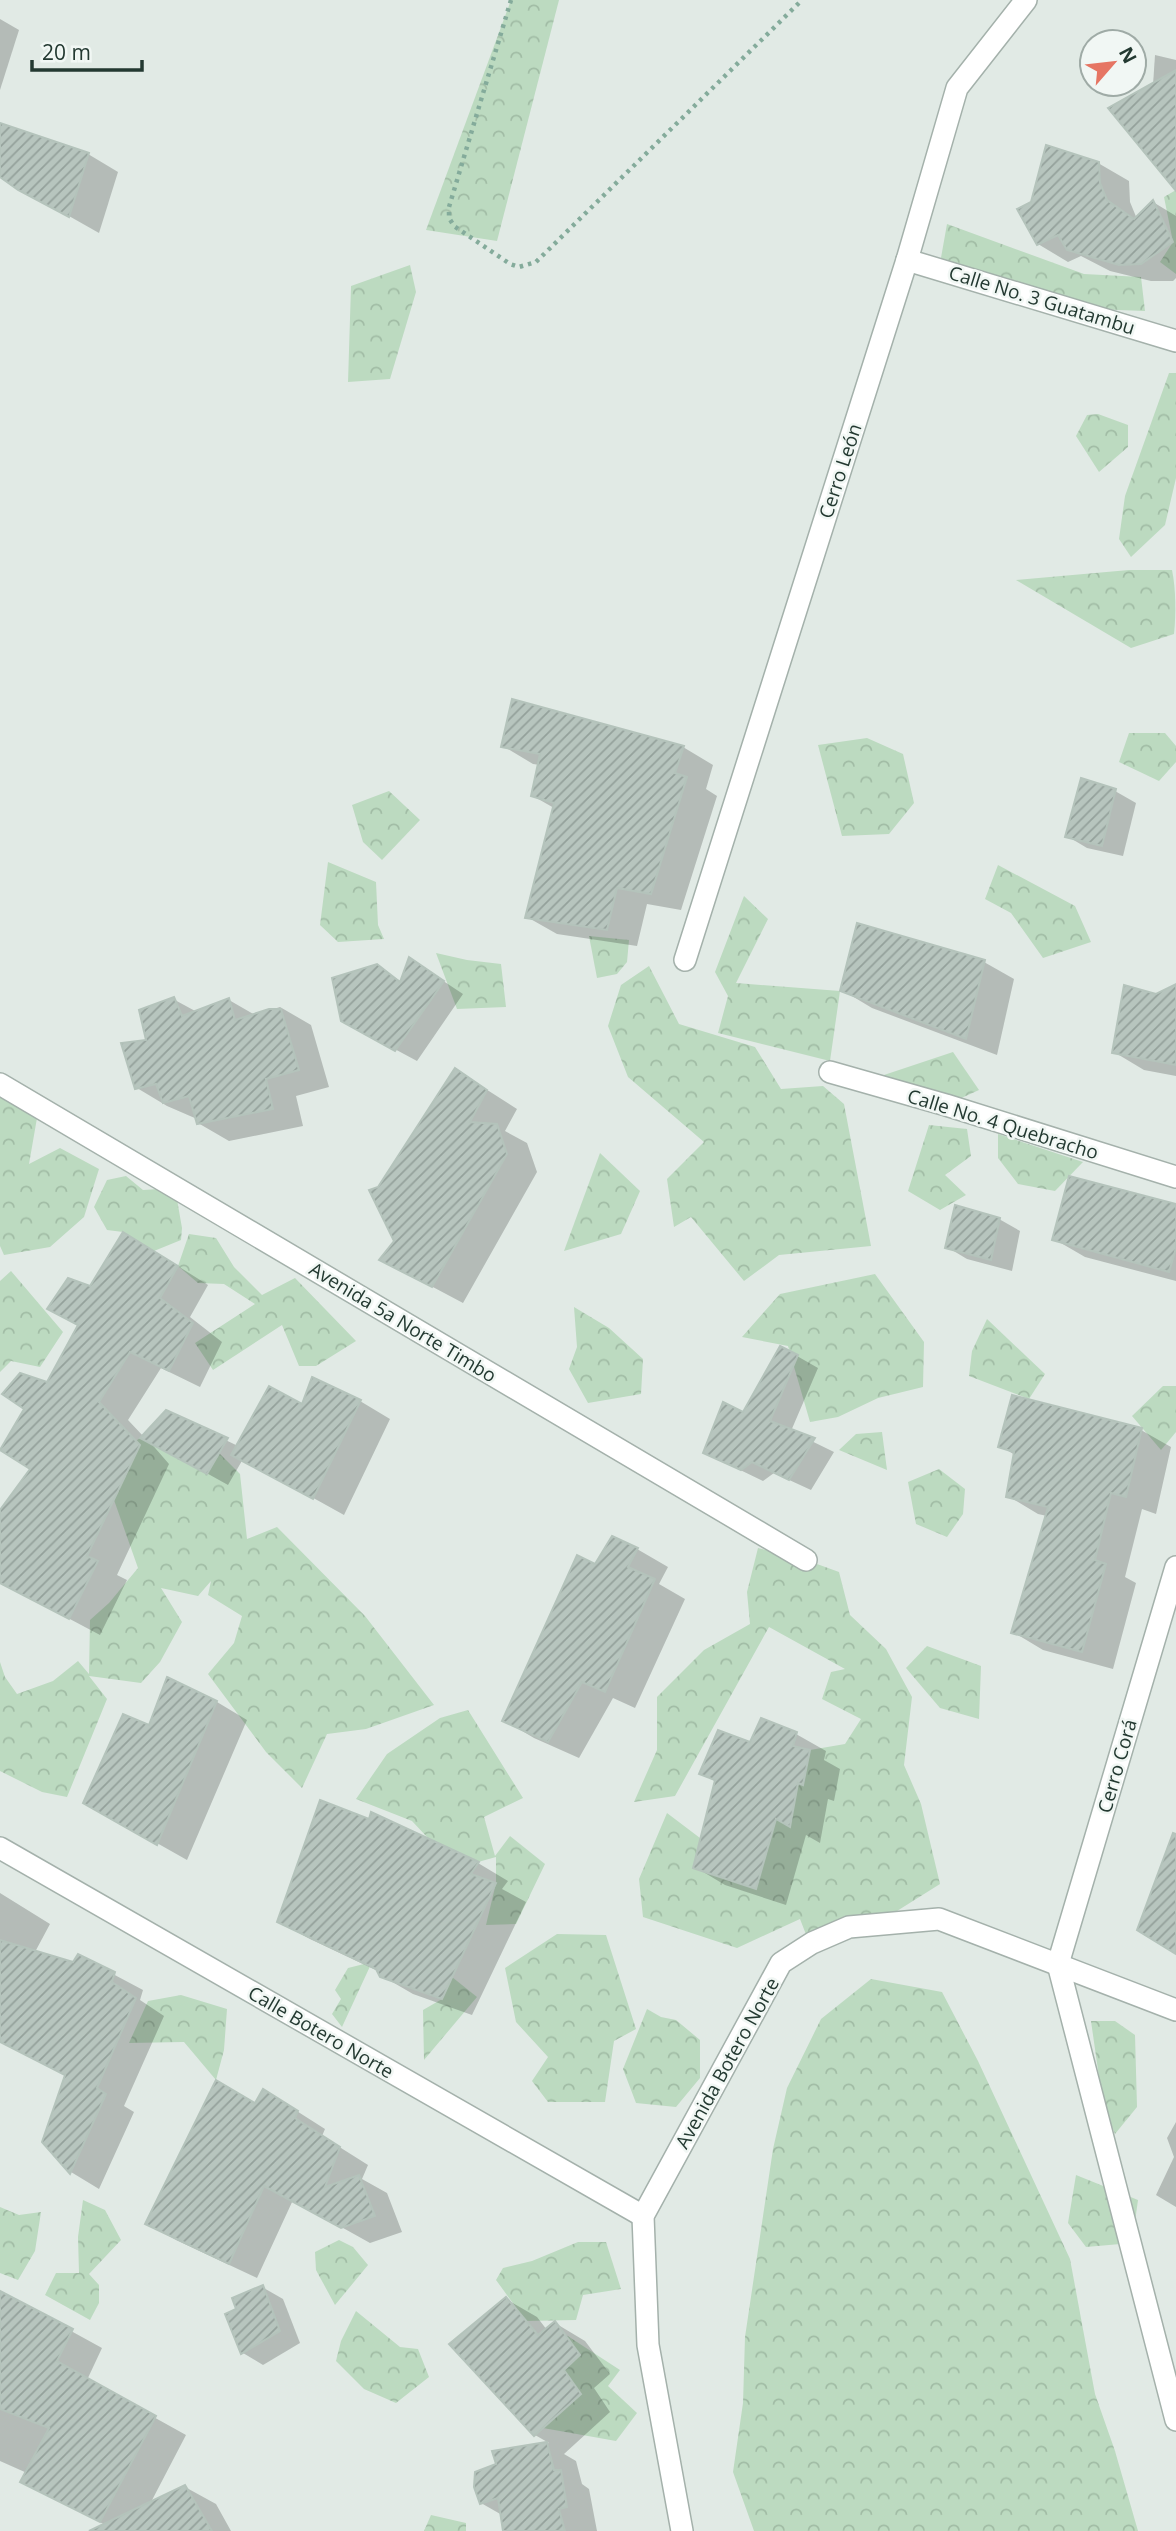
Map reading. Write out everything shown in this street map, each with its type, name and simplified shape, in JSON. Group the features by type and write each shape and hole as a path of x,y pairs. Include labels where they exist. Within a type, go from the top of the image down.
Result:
{"street":[{"name":"Cerro León","path":"685,960 907,260 957,88 1026,0"},
{"name":"Calle No. 3 Guatambu","path":"907,260 1176,341"},
{"name":"Calle No. 4 Quebracho","path":"830,1072 946,1105 1176,1177"},
{"name":"Avenida 5a Norte Timbo","path":"0,1084 806,1560"},
{"name":"Cerro Corá","path":"1058,1964 1176,1567"},
{"name":"Calle Botero Norte","path":"0,1848 643,2216"},
{"name":"Avenida Botero Norte","path":"643,2216 781,1963 812,1943 849,1927 939,1919 1176,2010"},
{"path":"1058,1964 1176,2420"},
{"path":"643,2216 648,2345 682,2531"}],"path":[{"path":"511,0 449,207 449,219 454,226 510,264 519,267 536,262 803,0"}],"green space":[{"path":"511,0 559,0 497,241 426,230"},
{"path":"1176,190 1176,274 1160,262 1173,242 1164,197"},
{"path":"947,224 1084,274 1141,277 1145,311 1066,308 939,269"},
{"path":"410,265 416,292 390,379 348,382 351,286"},
{"path":"1169,373 1176,373 1176,478 1165,525 1131,557 1119,539 1125,496"},
{"path":"1098,414 1128,425 1128,447 1099,472 1076,436 1087,415"},
{"path":"1129,570 1172,570 1174,634 1131,648 1016,580"},
{"path":"1129,733 1165,733 1176,746 1176,762 1159,781 1119,762"},
{"path":"867,738 903,754 914,803 889,834 842,836 818,745"},
{"path":"389,791 420,820 382,860 363,842 352,805"},
{"path":"328,862 376,882 378,925 384,939 338,942 320,925"},
{"path":"998,865 1075,906 1091,942 1043,958 1011,913 985,899"},
{"path":"744,896 768,919 736,983 840,991 830,1061 718,1033 728,996 715,972"},
{"path":"589,936 629,940 627,962 617,974 597,978"},
{"path":"436,953 501,964 506,1007 457,1009"},
{"path":"649,966 679,1024 755,1047 781,1089 823,1086 844,1104 871,1246 779,1255 744,1281 691,1217 674,1227 667,1179 704,1142 628,1077 608,1026 621,985"},
{"path":"953,1052 979,1090 946,1105 881,1076"},
{"path":"0,1090 37,1118 29,1164 60,1148 99,1169 84,1217 50,1247 4,1255 0,1246"},
{"path":"929,1125 967,1129 971,1156 945,1175 966,1195 940,1210 908,1191"},
{"path":"998,1134 1083,1162 1055,1191 1018,1184 998,1158"},
{"path":"600,1153 640,1191 621,1234 564,1251"},
{"path":"126,1176 143,1190 175,1188 182,1228 181,1240 154,1251 123,1232 107,1230 94,1207 107,1180"},
{"path":"189,1234 216,1238 234,1267 262,1295 295,1278 356,1341 316,1366 299,1366 282,1325 213,1370 195,1343 255,1304 224,1284 198,1283 178,1266"},
{"path":"11,1271 63,1332 40,1367 11,1361 0,1372 0,1281"},
{"path":"875,1274 924,1342 923,1387 878,1398 838,1417 810,1422 788,1346 742,1337 780,1294"},
{"path":"574,1307 609,1328 643,1359 641,1394 588,1403 569,1369 577,1347"},
{"path":"987,1319 1045,1374 1029,1399 969,1376 972,1351"},
{"path":"1163,1386 1176,1386 1176,1432 1161,1450 1132,1416"},
{"path":"882,1432 887,1470 839,1450 856,1434"},
{"path":"140,1438 207,1474 219,1453 240,1474 247,1539 277,1527 365,1616 434,1705 366,1729 327,1734 302,1788 266,1752 208,1674 234,1643 242,1616 208,1595 211,1581 198,1596 161,1588 182,1622 160,1662 141,1683 89,1676 107,1699 67,1797 42,1792 0,1771 0,1662 5,1677 17,1694 53,1681 78,1661 89,1674 90,1620 109,1603 138,1568 114,1500 110,1459"},
{"path":"939,1469 965,1489 963,1514 947,1537 916,1524 908,1482"},
{"path":"758,1548 806,1560 839,1572 850,1615 886,1649 912,1697 904,1765 921,1804 940,1884 897,1911 807,1937 800,1919 737,1948 643,1917 639,1879 667,1813 700,1838 693,1868 756,1889 776,1819 790,1827 796,1793 810,1750 845,1744 861,1719 822,1699 831,1672 845,1669 769,1627 675,1796 634,1802 657,1750 657,1697 704,1650 750,1624 747,1592"},
{"path":"927,1646 981,1666 979,1719 940,1708 906,1668"},
{"path":"468,1710 523,1798 484,1817 495,1856 510,1836 545,1864 516,1924 486,1925 496,1883 496,1857 478,1862 441,1852 412,1821 356,1799 387,1754 440,1718"},
{"path":"557,1934 606,1935 636,2029 614,2041 605,2102 548,2102 532,2081 548,2057 516,2022 505,1968"},
{"path":"372,1962 342,2027 332,2014 341,1999 335,1990 348,1968"},
{"path":"452,1977 477,1997 424,2060 423,2010 442,1999"},
{"path":"871,1979 942,1992 978,2061 1070,2259 1095,2394 1138,2531 754,2531 733,2472 743,2403 745,2337 773,2149 787,2088 821,2019"},
{"path":"181,1995 227,2009 224,2050 216,2080 184,2042 129,2043 148,2001"},
{"path":"647,2009 661,2017 676,2020 700,2040 700,2078 676,2107 636,2103 623,2069"},
{"path":"1091,2021 1115,2021 1135,2035 1137,2107 1115,2134 1103,2105"},
{"path":"1076,2175 1138,2200 1132,2243 1086,2247 1068,2223"},
{"path":"83,2200 105,2210 121,2240 89,2274 99,2285 99,2303 90,2320 45,2295 56,2273 79,2273 78,2237"},
{"path":"0,2207 19,2215 41,2212 35,2251 18,2280 0,2273"},
{"path":"339,2240 353,2247 368,2265 335,2305 316,2270 315,2252"},
{"path":"578,2242 606,2242 621,2289 583,2295 576,2320 526,2321 496,2280 503,2268 532,2261"},
{"path":"356,2311 400,2347 418,2349 429,2377 396,2403 364,2389 336,2361 341,2341"},
{"path":"563,2333 620,2370 608,2386 637,2413 616,2441 543,2428 581,2394 564,2370 580,2355"},
{"path":"431,2515 466,2523 466,2531 424,2531"}],"building":[{"path":"1176,70 1176,191 1108,108 1126,98 1148,98 1148,86"},
{"path":"0,123 89,153 69,217 18,190 0,177"},
{"path":"1046,145 1099,162 1100,183 1107,200 1134,219 1153,200 1173,242 1141,264 1119,265 1067,250 1058,235 1037,245 1017,209 1031,202"},
{"path":"512,699 684,746 675,773 687,777 651,894 617,888 607,930 525,918 554,803 531,796 540,754 501,747"},
{"path":"1081,778 1116,789 1102,846 1065,837"},
{"path":"857,923 985,960 966,1039 840,991"},
{"path":"409,957 444,981 395,1051 341,1021 332,978 377,964 400,982"},
{"path":"1176,984 1176,1065 1112,1053 1124,985 1156,994"},
{"path":"174,997 182,1016 229,998 235,1020 269,1009 281,1009 299,1070 266,1079 273,1109 197,1124 189,1096 163,1103 156,1084 135,1089 121,1043 146,1040 139,1010"},
{"path":"455,1068 487,1090 470,1122 497,1124 507,1154 432,1287 379,1260 394,1241 369,1190 378,1187"},
{"path":"1069,1176 1176,1204 1176,1248 1169,1272 1052,1240"},
{"path":"955,1205 1000,1218 991,1260 945,1248"},
{"path":"123,1232 178,1266 160,1298 193,1323 169,1371 130,1352 99,1402 140,1445 87,1556 98,1561 69,1619 0,1583 0,1510 30,1469 0,1450 24,1409 2,1394 20,1373 47,1382 78,1325 47,1309 68,1278 90,1286"},
{"path":"780,1346 798,1355 770,1421 815,1438 789,1480 752,1462 741,1470 703,1453 723,1402 743,1412"},
{"path":"312,1377 361,1400 313,1499 231,1455 269,1386 302,1404"},
{"path":"1012,1395 1142,1428 1126,1497 1111,1493 1095,1560 1106,1564 1082,1652 1011,1633 1048,1507 1006,1497 1014,1452 998,1447"},
{"path":"166,1410 228,1438 207,1474 140,1438"},
{"path":"612,1536 638,1548 628,1567 655,1579 605,1692 582,1682 548,1742 502,1721 577,1555 595,1564"},
{"path":"167,1677 217,1701 157,1845 83,1803 123,1714 149,1725"},
{"path":"761,1718 797,1732 793,1746 810,1750 803,1785 798,1783 790,1827 776,1819 756,1889 693,1868 715,1780 699,1774 718,1730 750,1742"},
{"path":"320,1800 369,1819 371,1812 479,1862 471,1874 496,1883 442,1999 380,1977 376,1969 277,1922"},
{"path":"1173,1833 1176,1834 1176,1954 1137,1930"},
{"path":"0,1940 73,1962 78,1954 115,1972 112,1982 136,1998 97,2088 106,2094 70,2174 42,2142 65,2075 0,2042"},
{"path":"216,2080 255,2103 263,2089 298,2111 295,2118 340,2147 325,2187 359,2175 375,2216 341,2228 264,2186 229,2264 145,2224"},
{"path":"263,2285 280,2331 241,2354 225,2314 236,2309 232,2298"},
{"path":"0,2291 73,2329 57,2361 156,2416 100,2522 20,2482 49,2428 0,2409"},
{"path":"506,2297 538,2335 555,2321 580,2355 564,2370 581,2394 534,2436 449,2344"},
{"path":"547,2442 554,2470 561,2470 567,2507 559,2509 565,2531 503,2531 498,2498 480,2504 474,2487 475,2472 496,2464 492,2451"},
{"path":"185,2485 212,2531 89,2531"}]}
